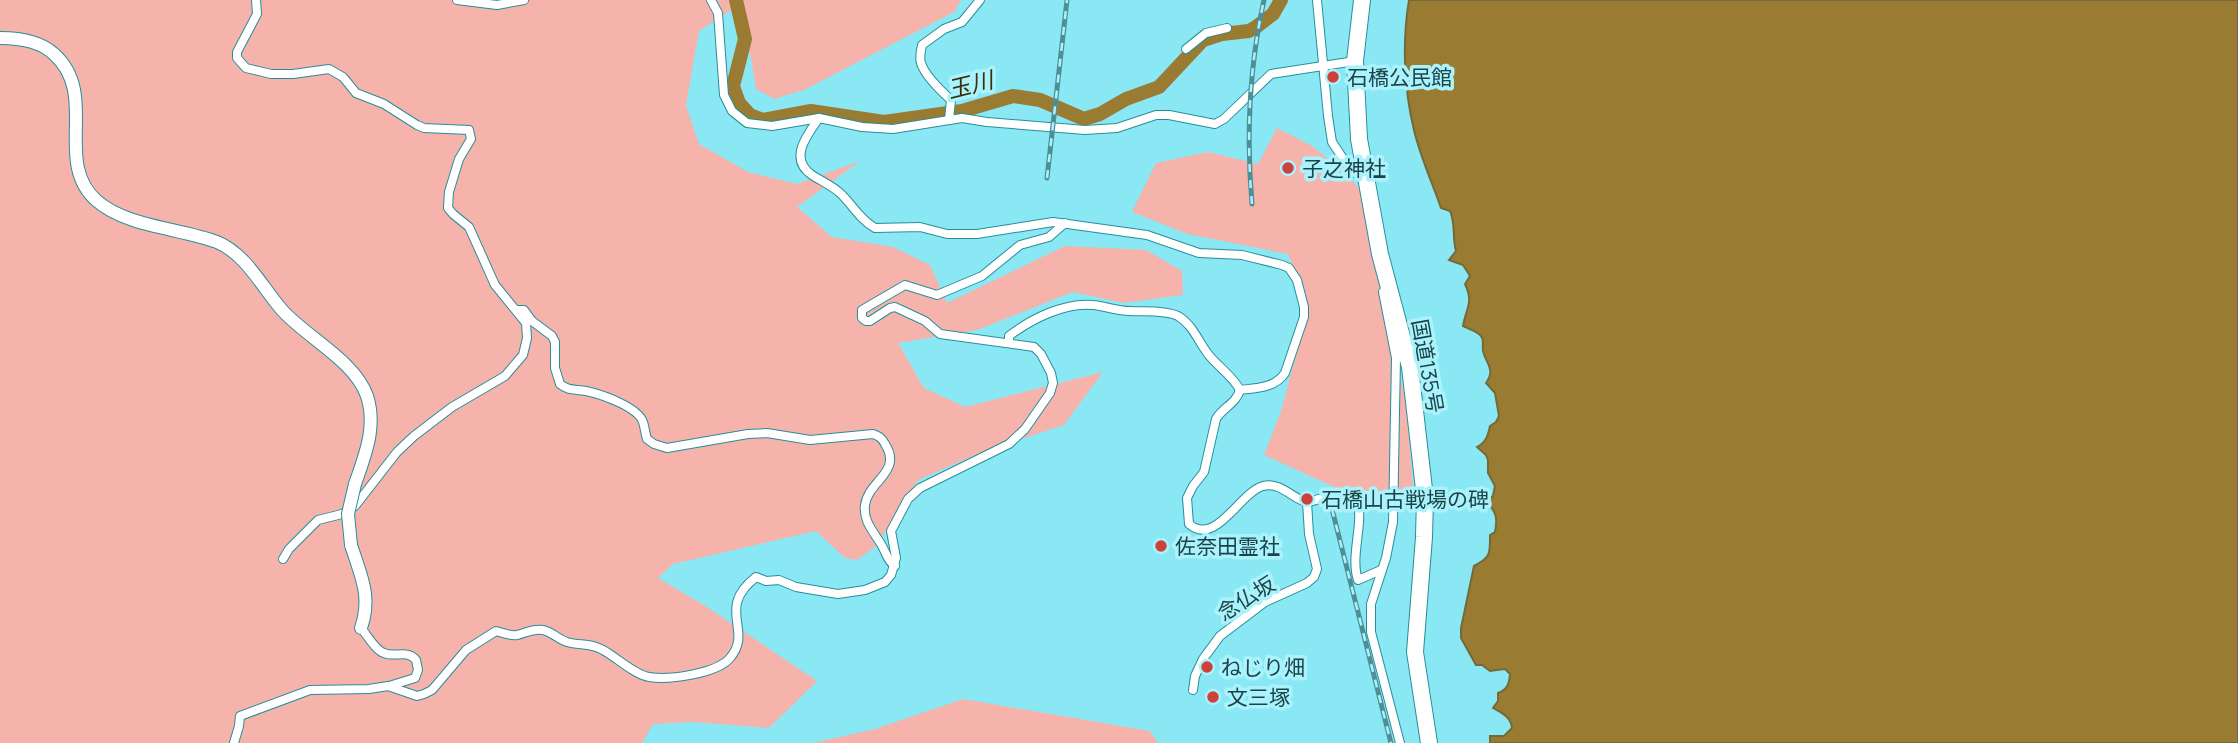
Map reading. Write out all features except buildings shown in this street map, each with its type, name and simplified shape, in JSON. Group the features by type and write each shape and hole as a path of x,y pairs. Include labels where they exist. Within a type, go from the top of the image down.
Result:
{"highway":[{"name":"国道135号","path":"1362,0 1355,57 1356,106 1366,181 1387,280 1410,367 1425,498 1415,653 1429,743"}],"street":[{"path":"257,0 257,14 237,52 237,58 246,68 271,74 328,69 343,77 356,93 384,104 417,125 424,128 468,130 471,139 459,159 449,192 448,208 470,228 495,285 517,310 528,329 525,348 518,363 505,376 421,429 397,452 355,506 342,514 318,520 289,549 283,559"},
{"path":"460,0 496,5 524,0"},
{"path":"711,0 718,13 724,95 736,116 759,126 819,118 862,127 893,129 962,118 1084,130 1117,128 1156,115 1215,124 1271,74 1322,66 1355,57"},
{"path":"949,120 951,100 922,66 919,60 922,45 944,29 962,22 980,0"},
{"path":"1317,0 1332,142 1350,169 1366,181"},
{"path":"1186,49 1206,33 1227,28"},
{"path":"0,38 24,39 47,48 63,62 76,92 75,150 78,170 91,195 114,212 217,242 233,251 283,311 346,365 366,394 372,422 348,514 351,545 366,592 361,628 380,652 407,654 416,660 418,670 415,678 369,689 310,690 240,716 233,743"},
{"path":"819,118 802,144 800,153 803,167 833,187 875,228 920,227 947,234 977,234 1053,222 1065,223 1147,235 1199,253 1242,255 1289,268 1297,280 1304,317 1285,373 1273,385 1240,390"},
{"path":"388,686 418,696 425,694 432,690 466,650 485,637 496,631 516,635 538,629 571,643 595,645 647,677 700,675 719,667 729,660 736,650 736,600 747,584 756,577 838,594 876,587 885,582 895,566 896,558 891,531 908,499 920,488 1009,444 1026,429 1050,393 1053,379 1041,354 1034,347 940,334 925,321 895,307 870,321 864,320 861,314 865,308 899,287 911,286 937,295 982,276 1020,245 1049,237 1065,223"},
{"path":"1387,280 1381,286 1396,358 1393,522 1391,540 1371,604 1370,625 1400,743"},
{"path":"1009,342 1009,336 1016,330 1064,306 1074,304 1172,314 1189,325 1207,353 1235,381 1240,390 1238,398 1219,413 1216,419 1204,472 1187,498 1189,524 1204,530 1213,528 1264,485 1286,491 1307,502 1346,495 1355,497 1360,507 1354,568 1358,580 1381,570"},
{"path":"517,310 524,310 532,321 552,336 555,342 555,368 560,384 570,390 582,390 609,397 628,408 642,419 647,439 659,447 692,445 767,433 810,440 873,434 880,436 888,447 889,468 867,497 864,515 891,564 895,566"},
{"name":"念仏坂","path":"1193,690 1195,676 1203,659 1220,636 1265,602 1314,578 1318,569 1309,534 1307,502"}],"shaded area":[{"path":"0,0 961,0 954,12 804,90 774,99 756,89 746,28 739,5 699,31 686,105 699,144 748,172 797,184 860,161 797,207 832,237 893,247 930,265 947,303 1065,246 1146,250 1182,271 1183,295 1123,303 1073,292 977,330 898,343 924,388 965,407 1103,372 1064,425 982,452 918,480 876,546 857,560 845,558 816,531 673,564 658,578 707,607 817,681 769,728 693,722 653,724 642,743 0,743"},
{"path":"1409,0 2238,0 2238,743 1490,743 1490,736 1504,736 1512,728 1508,718 1493,708 1498,701 1498,693 1507,686 1510,674 1505,669 1490,671 1482,665 1476,665 1461,638 1461,628 1474,566 1487,557 1490,535 1495,532 1496,515 1487,501 1493,496 1495,486 1488,473 1486,455 1477,447 1485,441 1490,426 1499,416 1495,393 1486,383 1490,370 1483,351 1482,338 1463,326 1469,301 1465,284 1470,276 1463,265 1449,260 1456,251 1452,216 1450,211 1441,208 1414,130 1405,65"},
{"path":"1277,128 1312,146 1338,167 1358,187 1368,207 1373,250 1406,403 1414,498 1369,503 1264,455 1281,411 1302,333 1299,280 1288,254 1188,234 1132,212 1156,163 1208,152 1258,164"},
{"path":"963,699 1150,731 1158,743 813,743 875,729"}],"waterway":[{"name":"玉川","path":"736,0 745,39 733,86 739,103 750,115 763,120 811,111 884,122 962,111 1013,96 1040,100 1084,119 1159,87 1203,40 1222,34 1249,31 1273,14 1281,0"}],"railway":[{"path":"1047,178 1067,0"},
{"path":"1252,204 1250,102 1264,0"},
{"path":"1332,509 1391,743"}],"place":[{"name":"石橋公民館","path":"1333,77"},
{"name":"子之神社","path":"1288,168"},
{"name":"石橋山古戦場の碑","path":"1307,499"},
{"name":"佐奈田霊社","path":"1161,546"},
{"name":"ねじり畑","path":"1207,667"},
{"name":"文三塚","path":"1213,697"}]}
